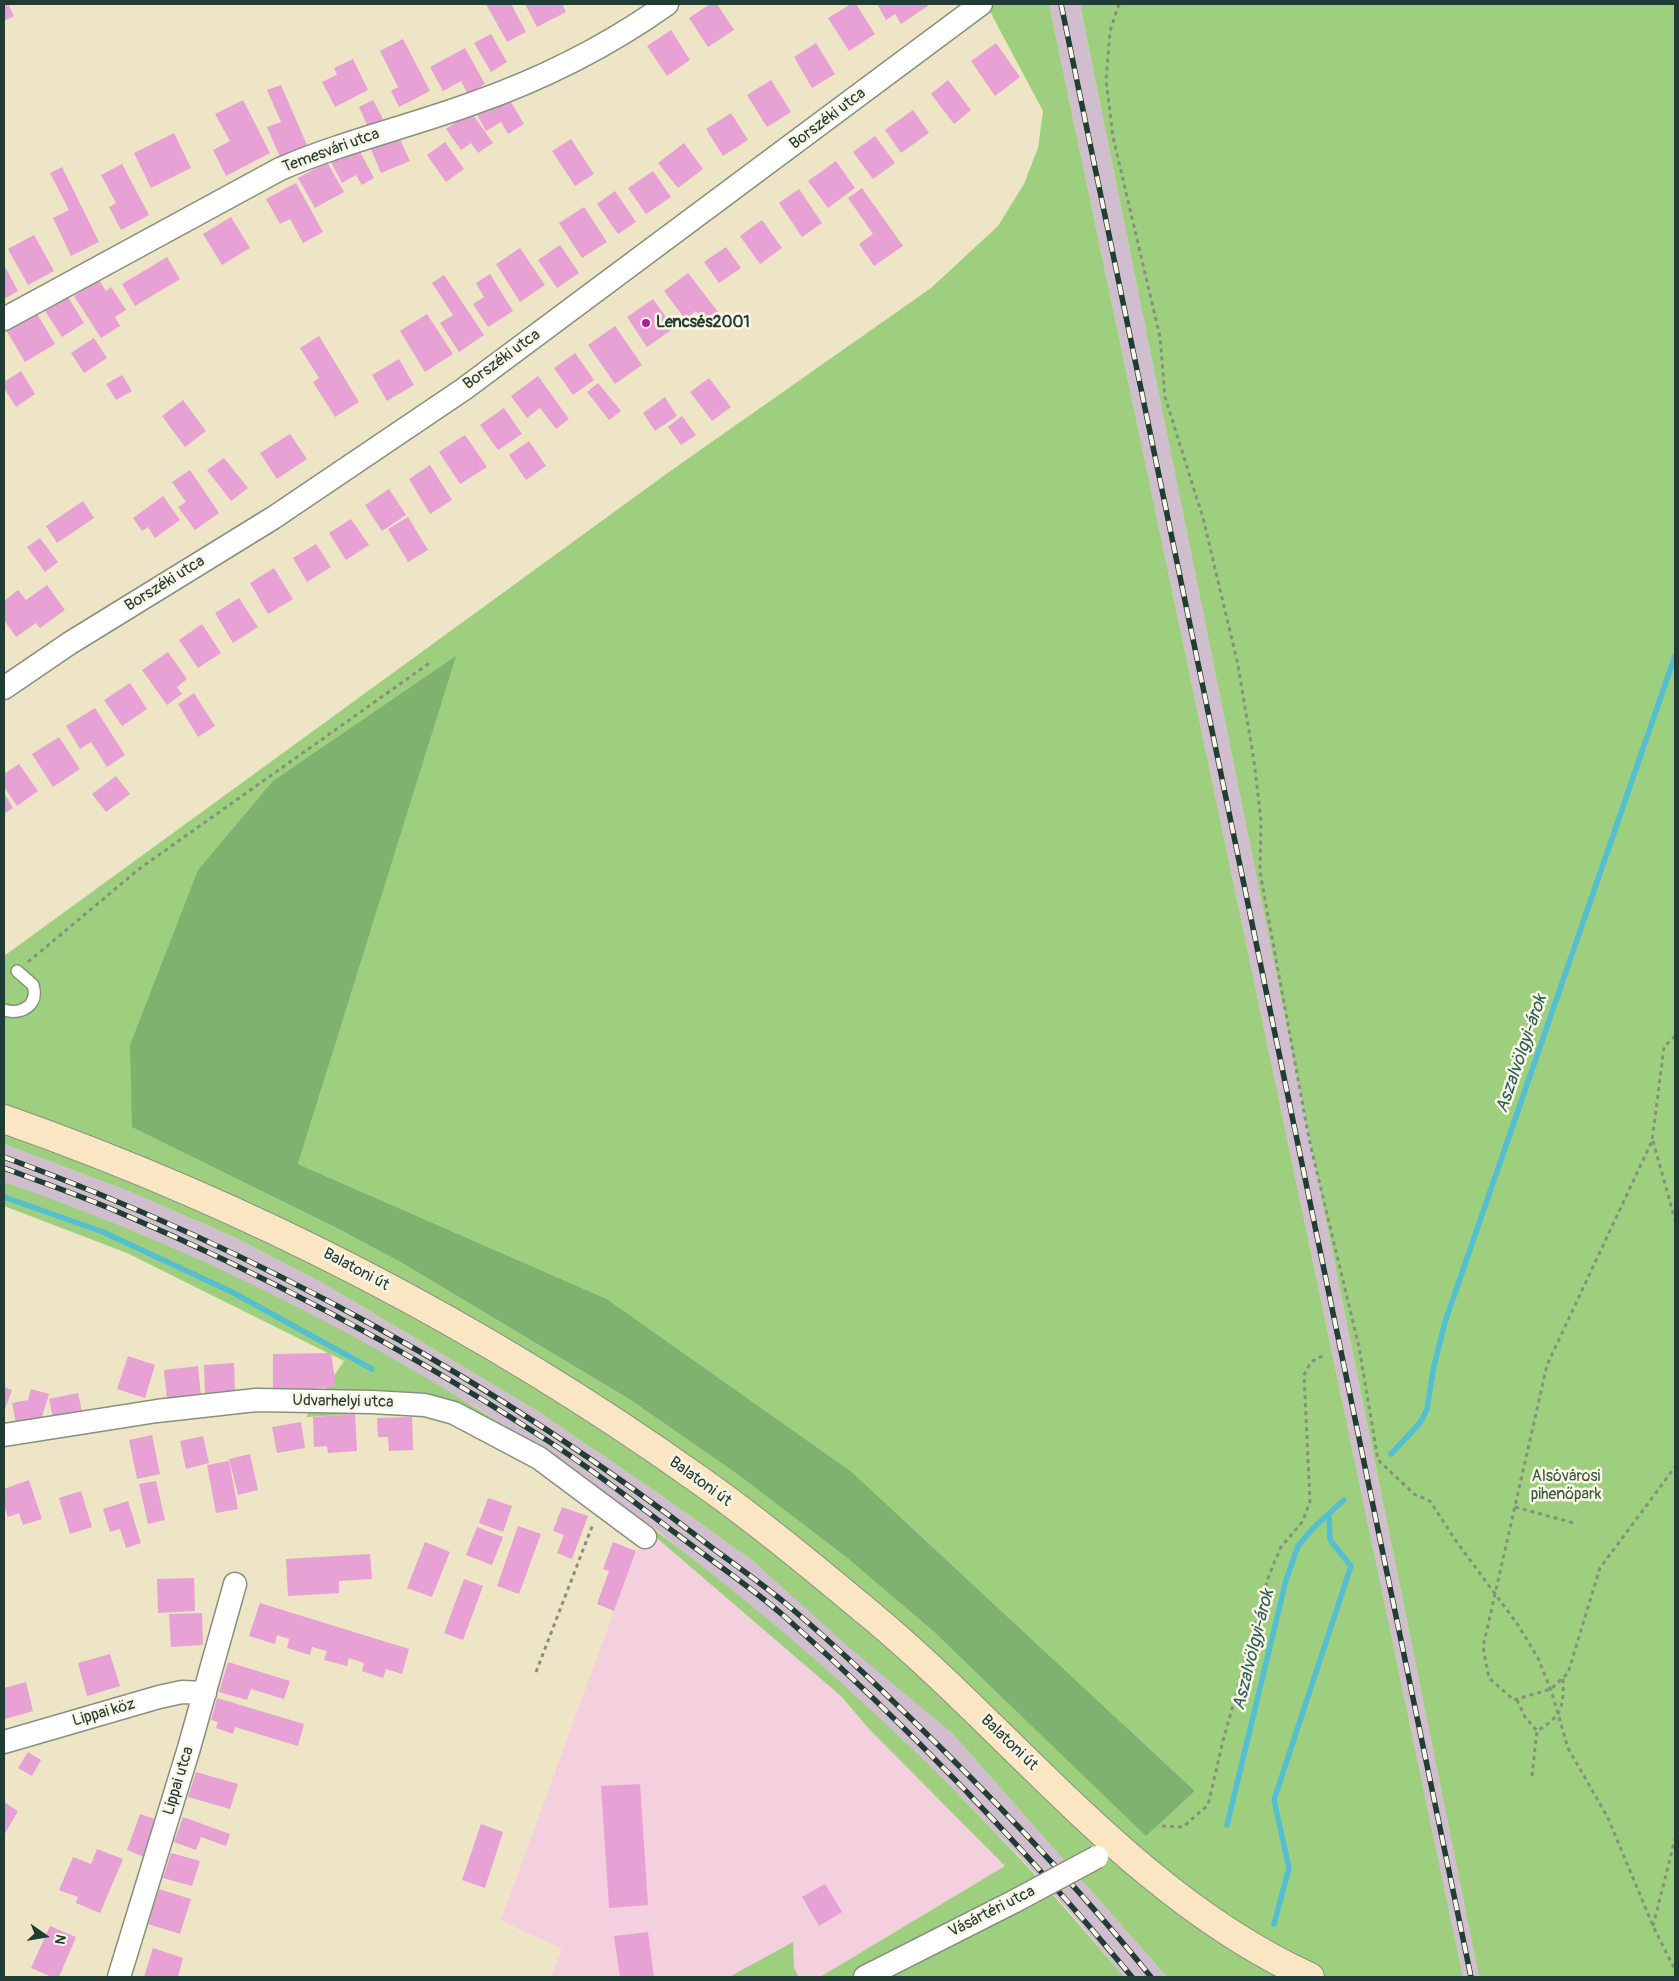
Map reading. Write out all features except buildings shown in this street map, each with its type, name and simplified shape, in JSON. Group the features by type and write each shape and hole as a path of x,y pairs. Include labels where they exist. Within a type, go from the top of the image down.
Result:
{"main road":[{"name":"Balatoni út","path":"4,1118 193,1192 318,1250 458,1325 602,1413 699,1480 875,1620 966,1701 1107,1851 1241,1941 1310,1977"}],"street":[{"name":"Temesvári utca","path":"4,318 280,168 309,156 472,104 506,90 610,41 667,4"},
{"name":"Borszéki utca","path":"4,688 70,643 272,518 464,389 981,4"},
{"name":"Udvarhelyi utca","path":"4,1435 139,1413 256,1400 382,1402 425,1405 454,1413 539,1458 601,1502 645,1538"},
{"name":"Lippai utca","path":"119,1977 205,1693 235,1584"},
{"name":"Lippai köz","path":"4,1742 159,1697 182,1692 205,1693"},
{"name":"Vásártéri utca","path":"866,1977 1015,1901 1107,1851"}],"lane":[{"path":"4,1010 21,1011 28,1008 34,996 33,985 17,971"}],"path":[{"path":"1119,4 1110,31 1106,80 1113,137 1160,337 1164,397 1203,518 1238,665 1254,761 1260,812 1260,872 1309,1139 1359,1347 1378,1460 1414,1494 1430,1501 1456,1541 1496,1593 1538,1658 1550,1689 1568,1748 1608,1818 1653,1926 1675,1970"},
{"path":"17,971 140,869 432,662"},
{"path":"1675,1036 1664,1047 1652,1139 1547,1365 1483,1647 1489,1678 1514,1700 1550,1689 1568,1673 1600,1568 1675,1467"},
{"path":"1652,1139 1675,1220"},
{"path":"1162,1826 1183,1826 1208,1805 1223,1741 1269,1574 1281,1547 1303,1521 1310,1501 1304,1375 1311,1362 1326,1354"},
{"path":"536,1672 601,1502"},
{"path":"1515,1507 1574,1523"},
{"path":"1537,1732 1554,1721 1564,1703 1563,1678"},
{"path":"1517,1700 1525,1717 1537,1732 1532,1776"},
{"path":"1653,1926 1675,1839"}],"shaded area":[{"path":"1049,4 1080,4 1479,1977 1463,1977"},
{"path":"4,1144 131,1192 234,1237 321,1282 539,1412 752,1560 952,1733 1167,1977 1124,1977 1075,1918 1018,1855 857,1697 653,1527 479,1409 362,1343 272,1296 147,1237 4,1182"},
{"path":"651,1533 842,1697 868,1728 1006,1866 820,1977 799,1977 794,1968 792,1943 729,1977 551,1977 562,1949 501,1920 636,1551"}],"green space":[{"path":"986,4 1049,4 1463,1977 1167,1977 952,1733 851,1649 752,1560 539,1412 321,1282 234,1237 131,1192 4,1144 4,956 669,472 931,288 998,226 1024,184 1038,148 1043,111","holes":["455,657 298,1164 607,1299 852,1472 1195,1791 1146,1835 934,1632 846,1557 737,1474 629,1399 402,1263 331,1225 130,1045"]},
{"name":"Alsóvárosi pihenőpark","path":"1080,4 1675,4 1675,1977 1479,1977"},
{"path":"456,656 298,1164 607,1299 852,1472 1195,1791 1146,1836 934,1632 846,1557 737,1474 629,1399 402,1263 331,1225 132,1127 130,1045 198,870 273,781"},
{"path":"4,1182 166,1245 322,1320 473,1406 618,1503 756,1609 887,1724 1009,1847 1124,1977 820,1977 1005,1866 868,1728 842,1697 651,1533 580,1495 504,1446 450,1422 423,1415 390,1412 306,1417 344,1361 127,1253 4,1206"},
{"path":"793,1942 794,1968 799,1977 729,1977"}],"waterway":[{"name":"Aszalvölgyi-árok","path":"1391,1454 1420,1423 1427,1409 1434,1366 1445,1322 1675,656"},
{"path":"4,1197 103,1232 232,1292 372,1369"},
{"name":"Aszalvölgyi-árok","path":"1227,1825 1286,1580 1298,1546 1314,1527 1344,1500"},
{"path":"1274,1924 1289,1868 1274,1800 1351,1566 1330,1540 1329,1514"}],"railway":[{"path":"1061,4 1471,1977"},
{"path":"4,1157 98,1194 191,1234 283,1278 372,1325 460,1376 546,1430 630,1487 781,1600 866,1675 1021,1829 1074,1887 1151,1977"},
{"path":"4,1168 74,1194 170,1235 330,1313 433,1370 553,1444 589,1469 784,1616 876,1701 1008,1836 1092,1929 1132,1977"}],"place":[{"name":"Lencsés2001","path":"646,323"}]}
